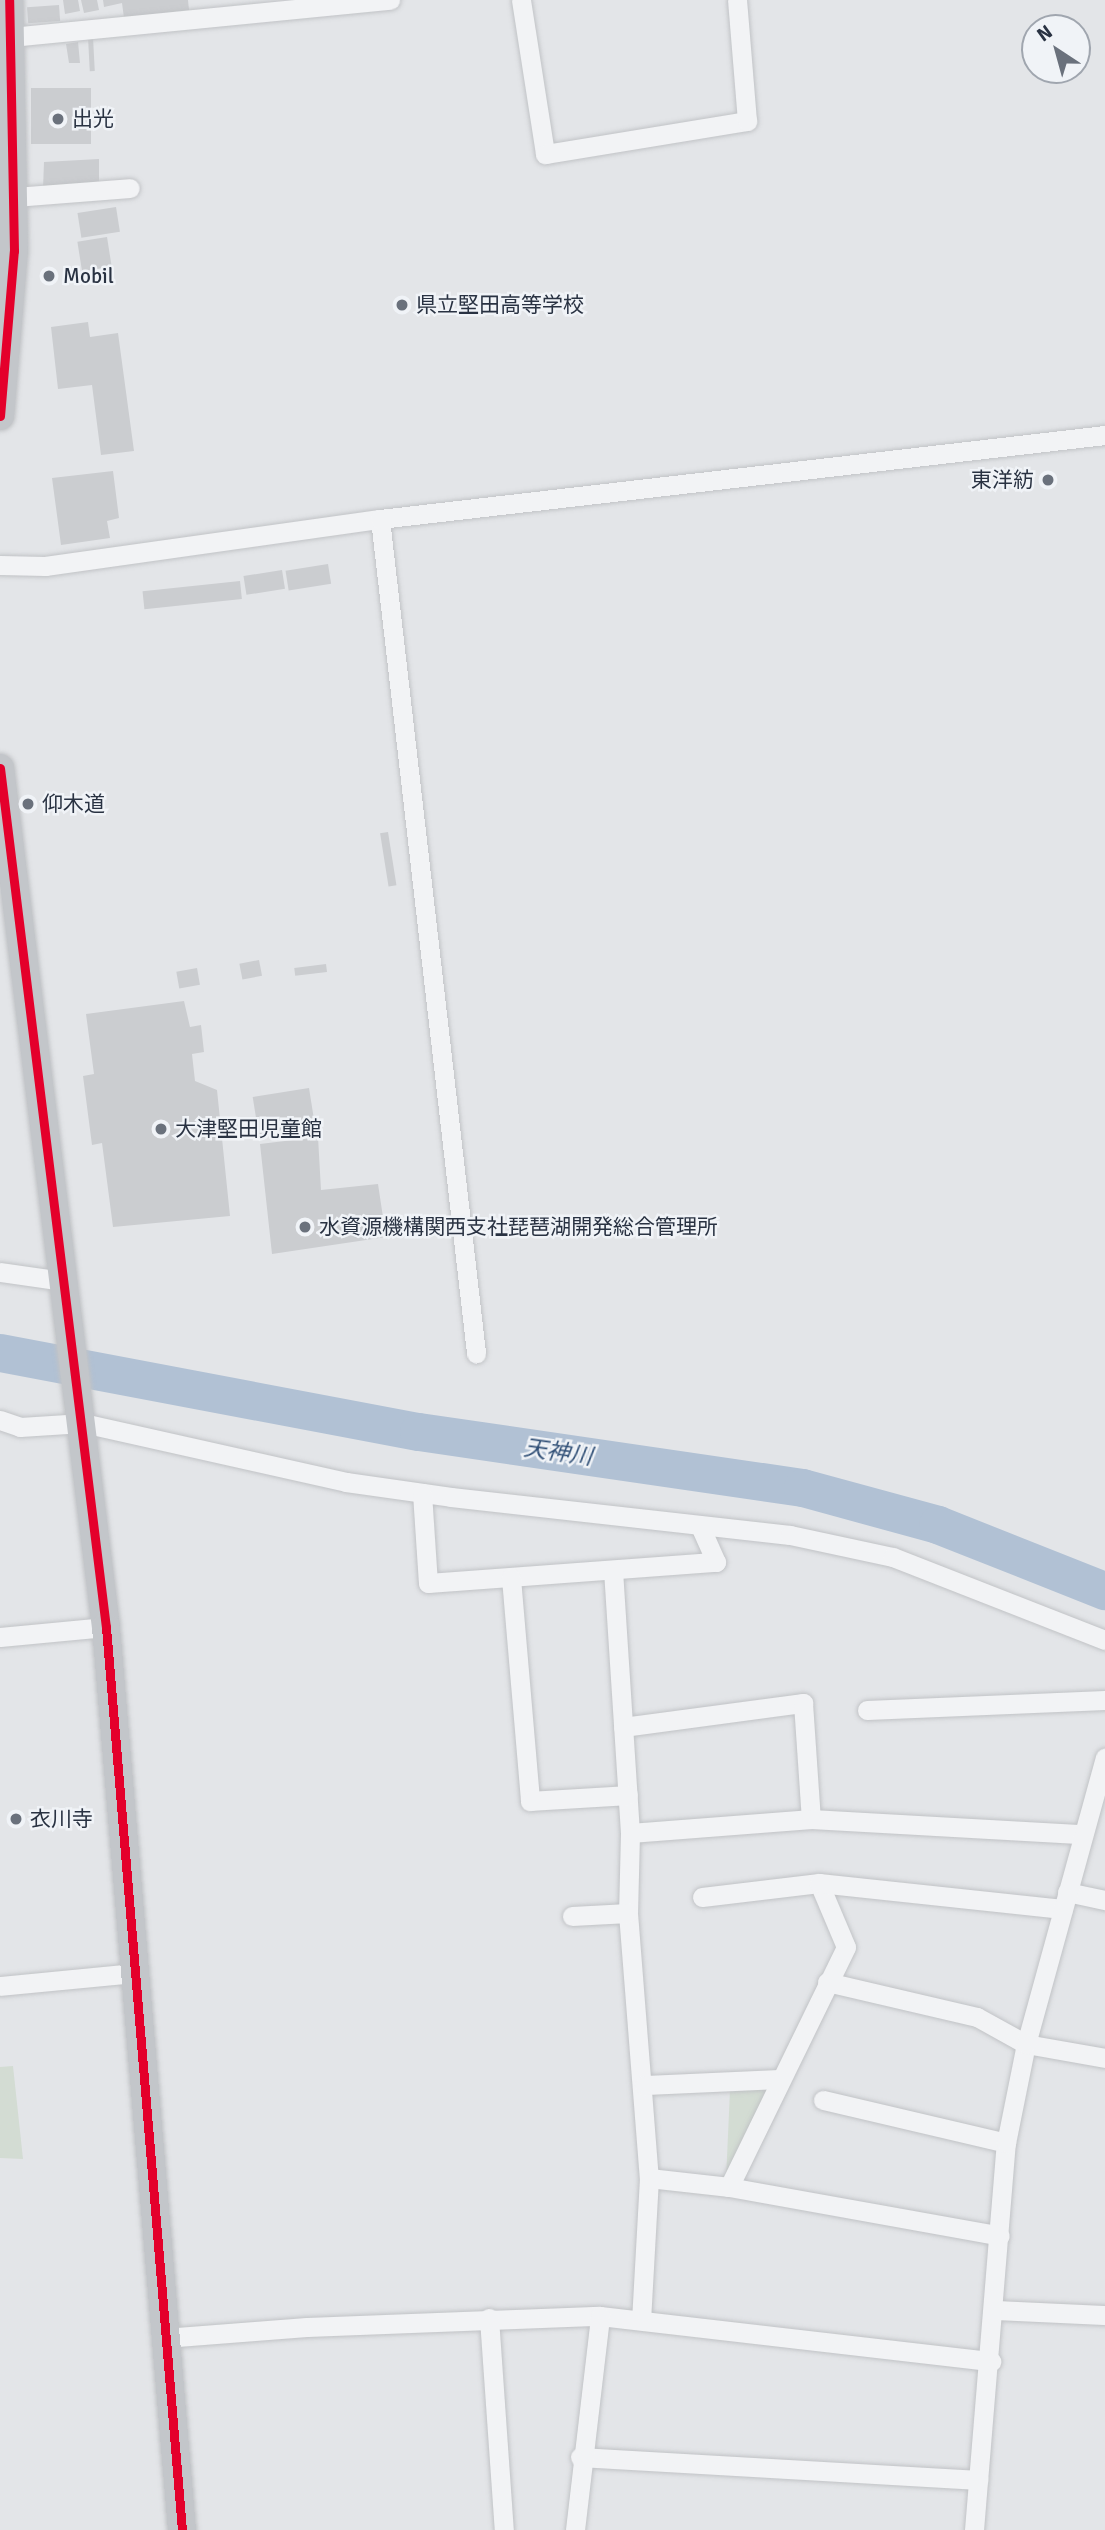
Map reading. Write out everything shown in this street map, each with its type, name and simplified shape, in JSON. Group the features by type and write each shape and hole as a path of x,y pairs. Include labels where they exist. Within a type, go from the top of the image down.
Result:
{"main road":[{"path":"0,416 10,336 14,197 6,154 9,0"},
{"path":"0,768 106,1628 181,2530"}],"street":[{"path":"10,37 390,0"},
{"path":"521,0 545,154 747,121 737,0"},
{"path":"14,197 130,188"},
{"path":"0,565 45,566 380,519 1105,435"},
{"path":"380,519 476,1353"},
{"path":"0,1272 64,1292"},
{"path":"0,1420 20,1427 81,1412 346,1482 790,1535 892,1557 1105,1640"},
{"path":"422,1493 428,1583 716,1562 699,1526"},
{"path":"613,1570 630,1833 628,1913 645,2085 649,2178 641,2320"},
{"path":"511,1578 530,1801 628,1795"},
{"path":"0,1637 106,1628"},
{"path":"867,1710 1105,1700"},
{"path":"623,1727 803,1703 811,1819"},
{"path":"974,2530 991,2361 1006,2143 1026,2044 1105,1759"},
{"path":"630,1833 811,1819 1083,1834"},
{"path":"729,2187 846,1947 820,1883"},
{"path":"702,1897 820,1883 1065,1900 1105,1900"},
{"path":"572,1916 628,1913"},
{"path":"0,1986 135,1973"},
{"path":"827,1982 977,2017 1026,2044 1105,2058"},
{"path":"645,2085 781,2079"},
{"path":"823,2100 1006,2143"},
{"path":"649,2178 729,2187 1000,2236"},
{"path":"994,2311 1105,2315"},
{"path":"164,2338 489,2318 600,2316 991,2361"},
{"path":"575,2530 580,2457 600,2316"},
{"path":"489,2318 503,2530"},
{"path":"580,2457 978,2480"}],"shaded area":[{"path":"13,2066 23,2159 0,2158 0,2067"},
{"path":"769,2087 726,2180 730,2090"}],"building":[{"path":"63,0 78,0 80,11 65,14"},
{"path":"81,0 97,0 99,10 84,13"},
{"path":"103,0 188,0 189,10 124,18 122,3 104,7"},
{"path":"59,5 60,21 28,23 27,7"},
{"path":"88,37 93,37 95,71 90,71"},
{"path":"78,42 80,63 69,63 66,44"},
{"path":"31,88 91,88 91,144 31,144"},
{"path":"99,159 99,183 43,189 44,162"},
{"path":"116,207 120,232 81,238 77,213"},
{"path":"107,237 112,267 82,271 77,242"},
{"path":"88,322 90,337 118,333 134,451 101,455 92,385 58,389 51,327"},
{"path":"113,471 119,518 107,521 110,538 61,545 52,478"},
{"path":"328,564 331,584 289,590 286,571"},
{"path":"282,570 285,589 246,595 243,576"},
{"path":"240,581 242,599 144,609 143,591"},
{"path":"388,832 396,885 389,887 380,833"},
{"path":"259,960 262,976 242,980 239,964"},
{"path":"326,964 327,972 295,976 294,968"},
{"path":"197,968 200,985 179,988 176,972"},
{"path":"184,1001 190,1027 201,1025 204,1052 192,1054 195,1081 217,1090 230,1216 113,1227 102,1143 92,1145 83,1076 94,1074 86,1014"},
{"path":"309,1088 315,1126 259,1134 253,1097"},
{"path":"318,1137 321,1190 378,1184 386,1237 272,1254 260,1144"}],"waterway":[{"name":"天神川","path":"0,1353 419,1432 803,1488 938,1525 1105,1591"}],"transit line":[{"path":"0,416 14,251 9,0"},
{"path":"0,768 106,1627 182,2530"}],"place":[{"name":"出光","path":"58,119"},
{"name":"Mobil","path":"49,276"},
{"name":"県立堅田高等学校","path":"402,305"},
{"name":"東洋紡","path":"1048,480"},
{"name":"仰木道","path":"28,804"},
{"name":"大津堅田児童館","path":"161,1129"},
{"name":"水資源機構関西支社琵琶湖開発総合管理所","path":"305,1227"},
{"name":"衣川寺","path":"16,1819"}]}
